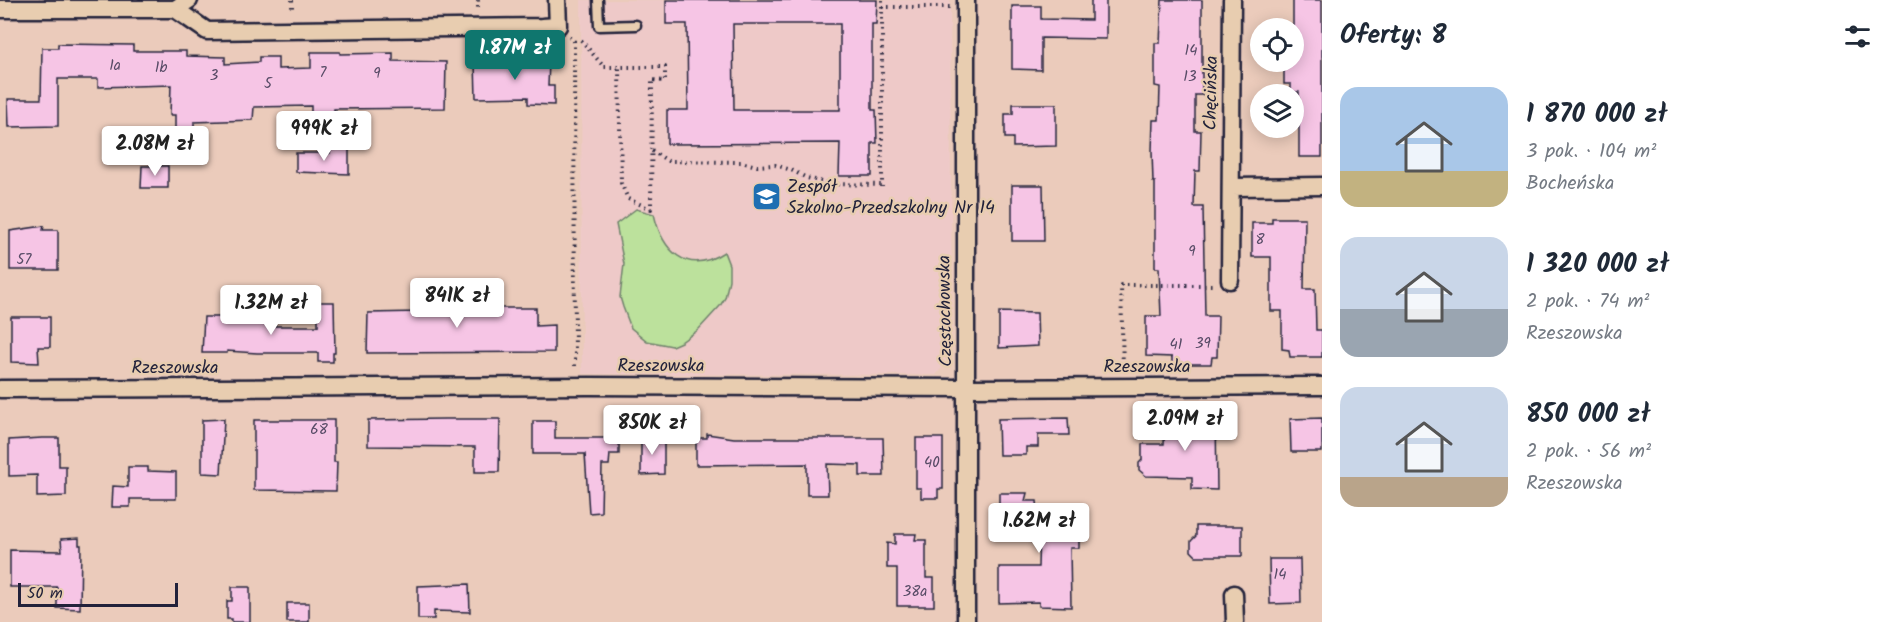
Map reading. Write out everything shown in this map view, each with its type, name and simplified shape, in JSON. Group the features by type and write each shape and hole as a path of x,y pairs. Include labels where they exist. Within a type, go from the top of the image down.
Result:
{"street":[{"path":"0,9 182,4 207,31 558,26 557,0"},
{"name":"Chęcińska","path":"1230,280 1232,0"},
{"name":"Częstochowska","path":"959,3 966,388 966,622"},
{"path":"1231,187 1322,186"},
{"name":"Rzeszowska","path":"0,389 1322,386"},
{"path":"1234,594 1235,622"}],"lane":[{"path":"598,0 599,26 636,25"}],"path":[{"path":"651,151 668,160 741,162 757,166 775,165 807,178 831,184 882,186 882,0"},
{"path":"882,7 959,3"},
{"path":"558,26 574,41 576,375"},
{"path":"574,41 581,40 604,67 619,67 665,67 665,81 652,80 651,209 628,199 621,183 619,67"},
{"path":"1123,378 1121,285 1218,285 1230,280"}],"shaded area":[{"name":"Zespół Szkolno-Przedszkolny Nr 14","path":"581,0 950,0 952,355 936,375 582,374"}],"green space":[{"path":"636,209 654,214 663,239 678,256 698,262 724,252 729,265 729,280 725,298 720,306 698,330 672,346 647,341 631,328 620,297 624,264 616,224"}],"building":[{"path":"666,0 877,0 876,24 872,24 872,110 876,110 877,143 872,143 872,176 839,176 840,143 667,144 667,110 688,110 687,24 666,24","holes":["733,24 840,24 840,110 734,110"]},
{"path":"1091,0 1106,0 1106,39 1041,38 1041,70 1012,69 1012,6 1041,6 1041,19 1091,20"},
{"path":"1162,0 1202,0 1202,95 1195,95 1195,131 1201,131 1200,171 1195,171 1194,207 1203,207 1205,316 1218,316 1217,357 1212,357 1211,364 1172,364 1172,357 1146,356 1146,316 1161,316 1159,268 1155,268 1155,182 1153,182 1152,151 1153,120 1159,120 1160,87 1155,86 1155,43 1160,43"},
{"path":"1293,0 1322,0 1322,157 1299,157 1299,138 1304,138 1304,84 1284,84 1284,72 1304,72 1304,18 1293,18"},
{"path":"58,44 133,45 133,51 186,51 186,56 225,57 225,64 259,62 259,57 278,57 278,69 311,68 311,52 393,53 393,61 446,62 445,108 334,109 334,121 311,121 311,106 254,107 253,120 194,122 194,135 175,135 175,115 170,115 171,85 98,87 98,79 58,79 58,126 9,127 8,99 41,99 42,48 58,48"},
{"path":"475,62 549,62 548,86 554,86 554,105 528,104 528,97 476,98"},
{"path":"1013,104 1056,104 1056,146 1013,147 1013,138 1005,138 1005,114 1013,114"},
{"path":"330,149 349,149 349,174 296,172 296,153 330,153"},
{"path":"142,166 168,166 168,188 141,188"},
{"path":"1012,185 1043,185 1044,241 1012,241"},
{"path":"1272,218 1305,218 1304,289 1315,289 1316,330 1322,330 1322,357 1290,357 1289,350 1282,349 1282,311 1271,311 1271,257 1252,257 1252,223 1272,223"},
{"path":"44,226 43,230 58,230 58,270 10,270 10,231"},
{"path":"418,283 442,283 442,291 446,291 446,308 536,308 536,326 554,325 554,352 367,353 368,313 419,312"},
{"path":"318,302 334,302 335,353 333,353 333,362 318,362 318,353 227,351 227,353 202,353 204,317 251,317 251,320 275,319 275,326 318,326"},
{"path":"999,312 1037,313 1038,346 999,348"},
{"path":"11,317 50,317 50,347 38,347 39,363 11,362"},
{"path":"1216,417 1217,490 1192,489 1192,477 1146,476 1139,470 1139,463 1142,460 1142,444 1164,444 1165,418"},
{"path":"1068,418 1069,435 1038,435 1038,447 1026,447 1026,455 999,455 998,419"},
{"path":"1322,418 1322,452 1291,452 1290,419"},
{"path":"224,419 221,474 202,473 202,420"},
{"path":"500,419 499,472 475,472 475,447 368,446 368,420"},
{"path":"254,420 334,420 334,462 337,462 336,491 254,490"},
{"path":"533,421 555,421 555,438 619,438 619,454 610,454 609,465 602,465 601,512 589,513 585,454 533,454"},
{"path":"707,434 734,438 883,438 884,476 860,476 860,465 827,464 828,495 807,495 807,464 696,465 696,438 707,438"},
{"path":"59,438 59,466 66,466 66,496 37,497 37,475 9,476 9,440"},
{"path":"641,438 664,438 664,474 641,475"},
{"path":"916,438 943,438 943,489 938,489 938,498 921,498 921,488 916,488"},
{"path":"128,467 148,467 148,471 176,472 176,499 130,499 130,507 112,507 113,486 128,487"},
{"path":"999,493 1027,493 1025,501 1037,501 1038,512 1079,512 1079,548 1070,548 1071,607 1039,606 1039,602 999,603 999,567 1038,567 1039,529 999,529"},
{"path":"1196,526 1242,526 1242,556 1196,556 1191,551 1191,541 1196,536"},
{"path":"895,534 916,534 915,540 926,540 926,578 934,578 934,606 897,606 897,568 887,568 887,543 895,544"},
{"path":"79,538 79,545 81,545 80,609 57,608 57,587 10,587 10,550 62,551 61,539"},
{"path":"1269,559 1300,559 1301,603 1270,604"},
{"path":"469,584 470,612 434,611 434,619 418,619 418,586"},
{"path":"232,587 250,587 250,622 232,622 232,619 227,619 227,601 232,601"},
{"path":"287,603 309,603 309,622 287,622"}],"place":[{"name":"Zespół Szkolno-Przedszkolny Nr 14","path":"766,197"}]}
